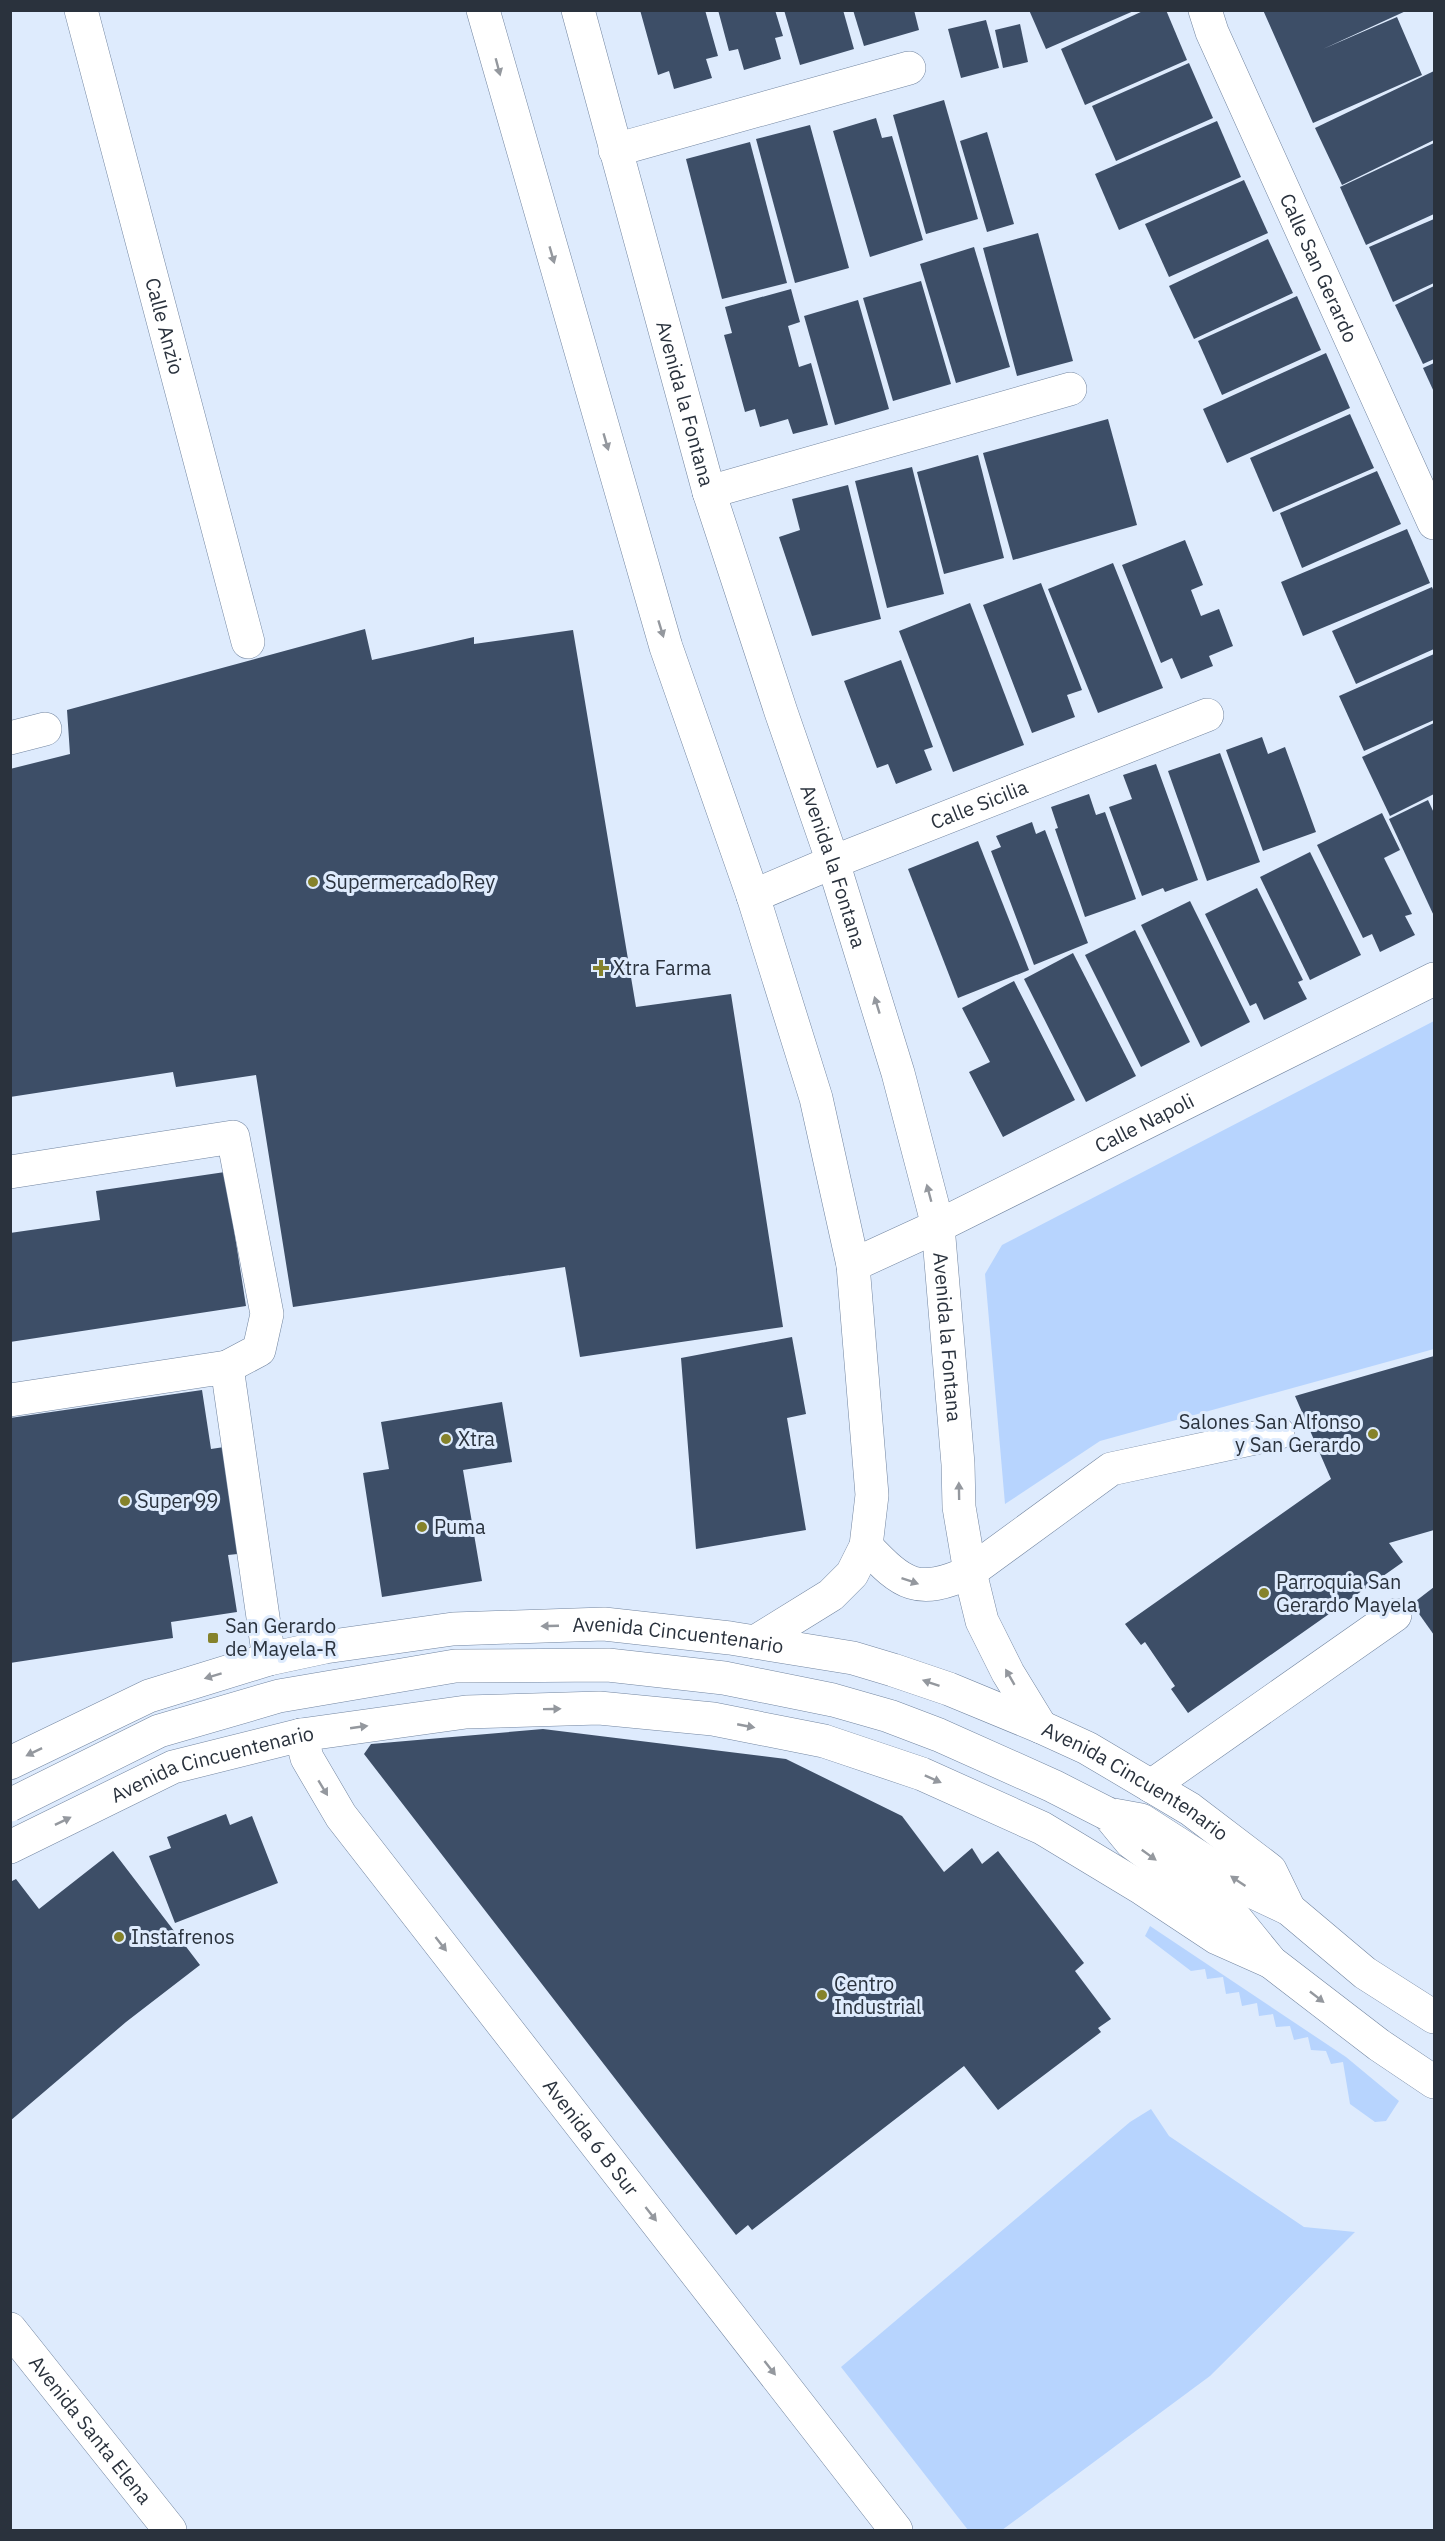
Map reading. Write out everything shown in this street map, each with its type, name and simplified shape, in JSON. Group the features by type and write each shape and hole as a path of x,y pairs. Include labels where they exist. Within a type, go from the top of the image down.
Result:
{"street":[{"name":"Calle Anzio","path":"81,10 248,642"},
{"path":"483,10 666,647 753,896 816,1098 853,1265 872,1495 866,1546 852,1574 831,1595 754,1642"},
{"name":"Avenida la Fontana","path":"578,10 709,492 833,862 898,1073 938,1226 958,1464 959,1507 970,1572 982,1621 1008,1673 1041,1726"},
{"name":"Calle San Gerardo","path":"1205,10 1212,32 1430,502"},
{"path":"615,150 909,68"},
{"path":"709,492 1070,389"},
{"name":"Calle Sicilia","path":"753,896 833,862 1207,716"},
{"path":"10,738 45,729"},
{"name":"Calle Napoli","path":"853,1265 938,1226 1434,979"},
{"path":"10,1172 233,1137 267,1314 259,1350 227,1366 10,1400"},
{"path":"227,1366 269,1659"},
{"path":"866,1546 891,1572 908,1582 924,1586 950,1581 970,1572 1111,1469 1278,1432"},
{"path":"1151,1786 1395,1615"},
{"name":"Avenida Cincuentenario","path":"10,1764 149,1696 269,1659 325,1647 453,1629 604,1624 754,1642 853,1658 949,1689 1041,1726 1087,1748 1190,1809 1270,1870 1289,1909"},
{"name":"Avenida 6 B Sur","path":"325,1647 309,1665 298,1687 296,1720 307,1758 341,1816 896,2530"},
{"name":"Avenida Cincuentenario","path":"10,1805 159,1731 279,1696 455,1666 608,1665 724,1678 833,1700 889,1716 1053,1786 1108,1814 1141,1820 1253,1892 1289,1909 1365,1973 1434,2017"},
{"name":"Avenida Cincuentenario","path":"10,1848 173,1767 301,1735 466,1712 599,1708 713,1719 824,1741 922,1774 1042,1828 1143,1889 1217,1938 1270,1962 1379,2045 1434,2082"},
{"name":"Avenida Cincuentenario","path":"1108,1814 1131,1842 1236,1919 1270,1962"},
{"name":"Avenida Santa Elena","path":"10,2329 170,2530"}],"shaded area":[{"path":"1434,1021 1434,1349 1100,1441 1005,1504 985,1274 1002,1245"},
{"path":"1150,1926 1346,2057 1399,2101 1386,2121 1375,2122 1350,2104 1343,2062 1331,2064 1326,2051 1311,2050 1308,2037 1294,2040 1290,2026 1276,2027 1273,2014 1259,2016 1257,2003 1242,2006 1239,1992 1226,1994 1223,1977 1207,1979 1205,1969 1191,1971 1145,1936"},
{"path":"1151,2109 1169,2136 1304,2227 1355,2232 1210,2376 1002,2530 968,2530 841,2367 1130,2122"}],"building":[{"path":"640,10 705,10 718,56 706,59 712,78 674,89 669,71 658,75"},
{"path":"718,10 775,10 783,36 775,38 781,59 744,70 738,49 729,51"},
{"path":"784,10 843,10 854,49 800,65"},
{"path":"853,10 914,10 919,30 864,46"},
{"path":"1029,10 1136,10 1046,49"},
{"path":"1145,10 1166,10 1187,60 1085,105 1061,49"},
{"path":"1263,10 1408,10 1323,49 1397,17 1422,75 1313,123"},
{"path":"986,20 999,68 961,78 948,29"},
{"path":"1020,24 1028,62 1003,68 995,30"},
{"path":"1189,63 1213,118 1116,161 1092,106"},
{"path":"1434,71 1434,140 1342,185 1315,128"},
{"path":"944,100 978,219 926,234 893,115"},
{"path":"876,118 882,138 892,136 923,240 870,257 833,131"},
{"path":"1217,121 1241,177 1119,230 1095,174"},
{"path":"810,125 849,268 795,283 756,139"},
{"path":"987,132 1014,224 987,232 960,141"},
{"path":"750,142 787,283 722,299 686,159"},
{"path":"1434,143 1434,214 1366,245 1340,187"},
{"path":"1244,180 1268,233 1169,277 1145,224"},
{"path":"1434,219 1434,283 1393,302 1369,247"},
{"path":"1038,233 1073,361 1017,376 983,248"},
{"path":"1268,239 1293,293 1194,339 1169,286"},
{"path":"974,247 1010,367 956,383 920,264"},
{"path":"921,281 951,384 893,401 863,298"},
{"path":"1434,286 1434,359 1423,364 1395,305"},
{"path":"791,289 800,322 788,326 799,367 811,363 828,425 793,434 788,419 760,427 755,409 745,412 724,335 732,333 725,307"},
{"path":"1297,296 1321,350 1222,395 1198,341"},
{"path":"858,300 889,409 835,425 804,316"},
{"path":"1326,353 1350,408 1227,463 1203,409"},
{"path":"1434,363 1434,392 1423,368"},
{"path":"1350,414 1374,468 1273,512 1250,458"},
{"path":"1108,419 1137,525 1013,560 983,453"},
{"path":"978,455 1004,558 944,574 917,472"},
{"path":"912,467 944,594 887,608 855,481"},
{"path":"1377,471 1401,524 1302,568 1280,513"},
{"path":"848,485 881,619 812,636 779,537 800,530 792,499"},
{"path":"1407,529 1430,583 1303,636 1281,582"},
{"path":"1185,540 1203,585 1191,590 1201,616 1219,609 1233,646 1209,656 1213,666 1181,679 1172,658 1161,663 1122,565"},
{"path":"1113,563 1163,688 1098,713 1048,589"},
{"path":"1041,583 1082,690 1067,695 1075,717 1032,733 983,605"},
{"path":"1432,587 1434,592 1434,649 1356,684 1332,631"},
{"path":"970,603 1024,745 953,772 899,631"},
{"name":"Supermercado Rey","path":"365,629 372,660 474,637 474,644 573,630 636,1007 731,994 783,1327 580,1357 565,1267 293,1307 256,1075 176,1087 173,1072 10,1097 10,769 70,754 67,710"},
{"path":"1434,654 1434,720 1364,751 1339,696"},
{"path":"901,660 933,747 924,750 932,770 896,784 888,764 877,768 844,681"},
{"path":"1434,723 1434,794 1390,816 1362,757"},
{"path":"1262,737 1268,754 1285,747 1316,832 1263,851 1226,750"},
{"path":"1220,753 1260,862 1207,881 1168,771"},
{"path":"1156,764 1198,880 1165,892 1163,888 1142,896 1109,807 1132,799 1123,775"},
{"path":"1089,794 1096,815 1105,812 1136,899 1085,917 1055,829 1058,828 1051,807"},
{"path":"1428,800 1434,813 1434,916 1389,819"},
{"path":"1382,813 1400,850 1384,858 1412,914 1405,916 1415,935 1380,952 1372,934 1363,938 1317,845"},
{"path":"1032,822 1036,834 1045,830 1088,943 1034,965 991,851 1001,847 996,836"},
{"path":"978,841 1029,970 958,998 908,869"},
{"path":"1310,852 1361,955 1310,980 1260,877"},
{"path":"1257,888 1303,980 1298,982 1307,999 1264,1020 1256,1003 1250,1006 1205,914"},
{"path":"1190,901 1250,1022 1201,1047 1141,925"},
{"path":"1135,930 1190,1042 1141,1067 1085,955"},
{"path":"1073,953 1136,1076 1086,1102 1024,979"},
{"path":"1014,981 1075,1100 1003,1137 969,1072 990,1062 962,1008"},
{"path":"225,1172 246,1306 10,1342 10,1233 100,1220 96,1191"},
{"path":"792,1337 806,1414 787,1418 806,1530 696,1549 681,1358"},
{"name":"Parroquia San Gerardo Mayela","path":"1434,1356 1434,1530 1389,1543 1403,1562 1188,1713 1171,1689 1175,1686 1145,1642 1141,1645 1125,1624 1331,1479 1295,1396"},
{"name":"Super 99","path":"202,1390 211,1449 231,1446 247,1553 228,1555 237,1612 171,1622 173,1638 10,1663 10,1418"},
{"name":"Puma","path":"502,1402 512,1462 463,1470 482,1581 382,1597 363,1473 389,1469 381,1422"},
{"path":"1434,1587 1434,1635 1412,1604"},
{"name":"Centro Industrial","path":"543,1729 786,1759 902,1816 944,1872 972,1848 982,1864 998,1851 1084,1963 1075,1971 1111,2019 1098,2028 1101,2032 998,2110 964,2066 752,2230 748,2225 736,2235 364,1754 371,1744"},
{"path":"226,1814 230,1825 252,1816 278,1883 175,1923 149,1856 171,1848 167,1837"},
{"path":"113,1851 200,1965 126,2022 10,2121 10,1882 16,1879 39,1909"}],"place":[{"name":"Supermercado Rey","path":"313,882"},
{"name":"Xtra Farma","path":"601,968"},
{"name":"Salones San Alfonso y San Gerardo","path":"1373,1434"},
{"name":"Xtra","path":"446,1439"},
{"name":"Super 99","path":"125,1501"},
{"name":"Puma","path":"422,1527"},
{"name":"Parroquia San Gerardo Mayela","path":"1264,1593"},
{"name":"San Gerardo de Mayela-R","path":"213,1638"},
{"name":"Instafrenos","path":"119,1937"},
{"name":"Centro Industrial","path":"822,1995"}]}
